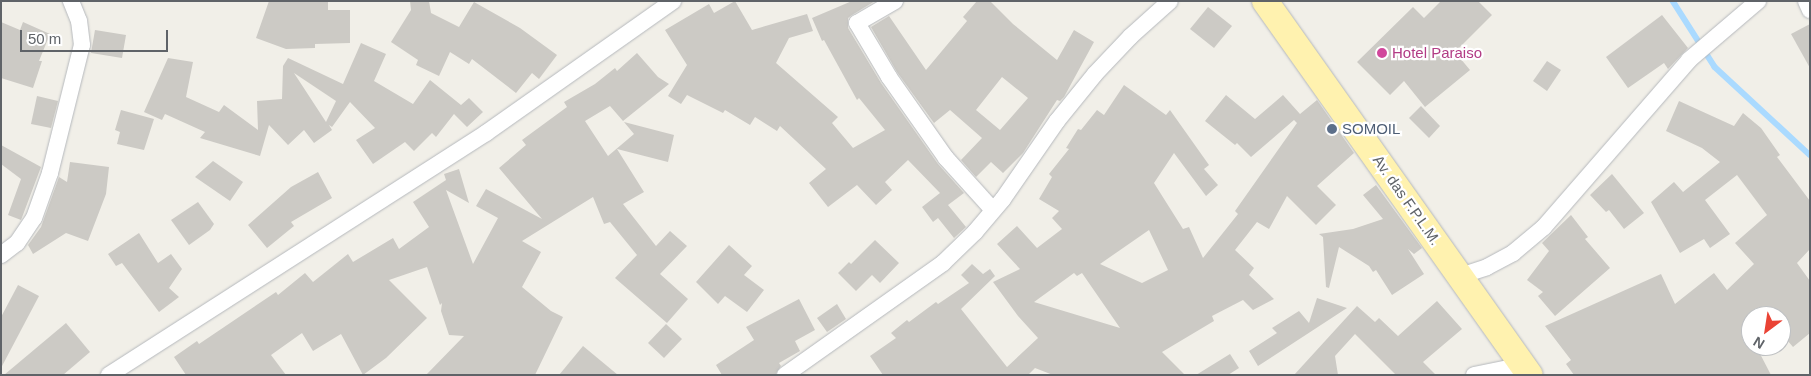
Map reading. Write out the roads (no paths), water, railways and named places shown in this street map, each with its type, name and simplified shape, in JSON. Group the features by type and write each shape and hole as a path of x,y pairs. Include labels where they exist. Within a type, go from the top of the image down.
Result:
{"main road":[{"name":"Av. das F.P.L.M.","path":"1265,1 1527,370"}],"street":[{"path":"1,255 16,243 34,218 50,173 82,45 79,21 71,1"},
{"path":"109,375 486,133 674,1"},
{"path":"896,1 857,23 889,77 946,158 993,210"},
{"path":"785,375 943,263 993,210 1057,121 1094,74 1131,36 1170,1"},
{"path":"1460,276 1487,268 1514,253 1544,227 1689,60 1758,1"},
{"path":"1806,1 1810,10"},
{"path":"1474,375 1527,370"}],"waterway":[{"path":"1673,1 1715,67 1810,155"}],"place":[{"name":"Hotel Paraiso","path":"1382,53"},
{"name":"SOMOIL","path":"1332,129"}]}
